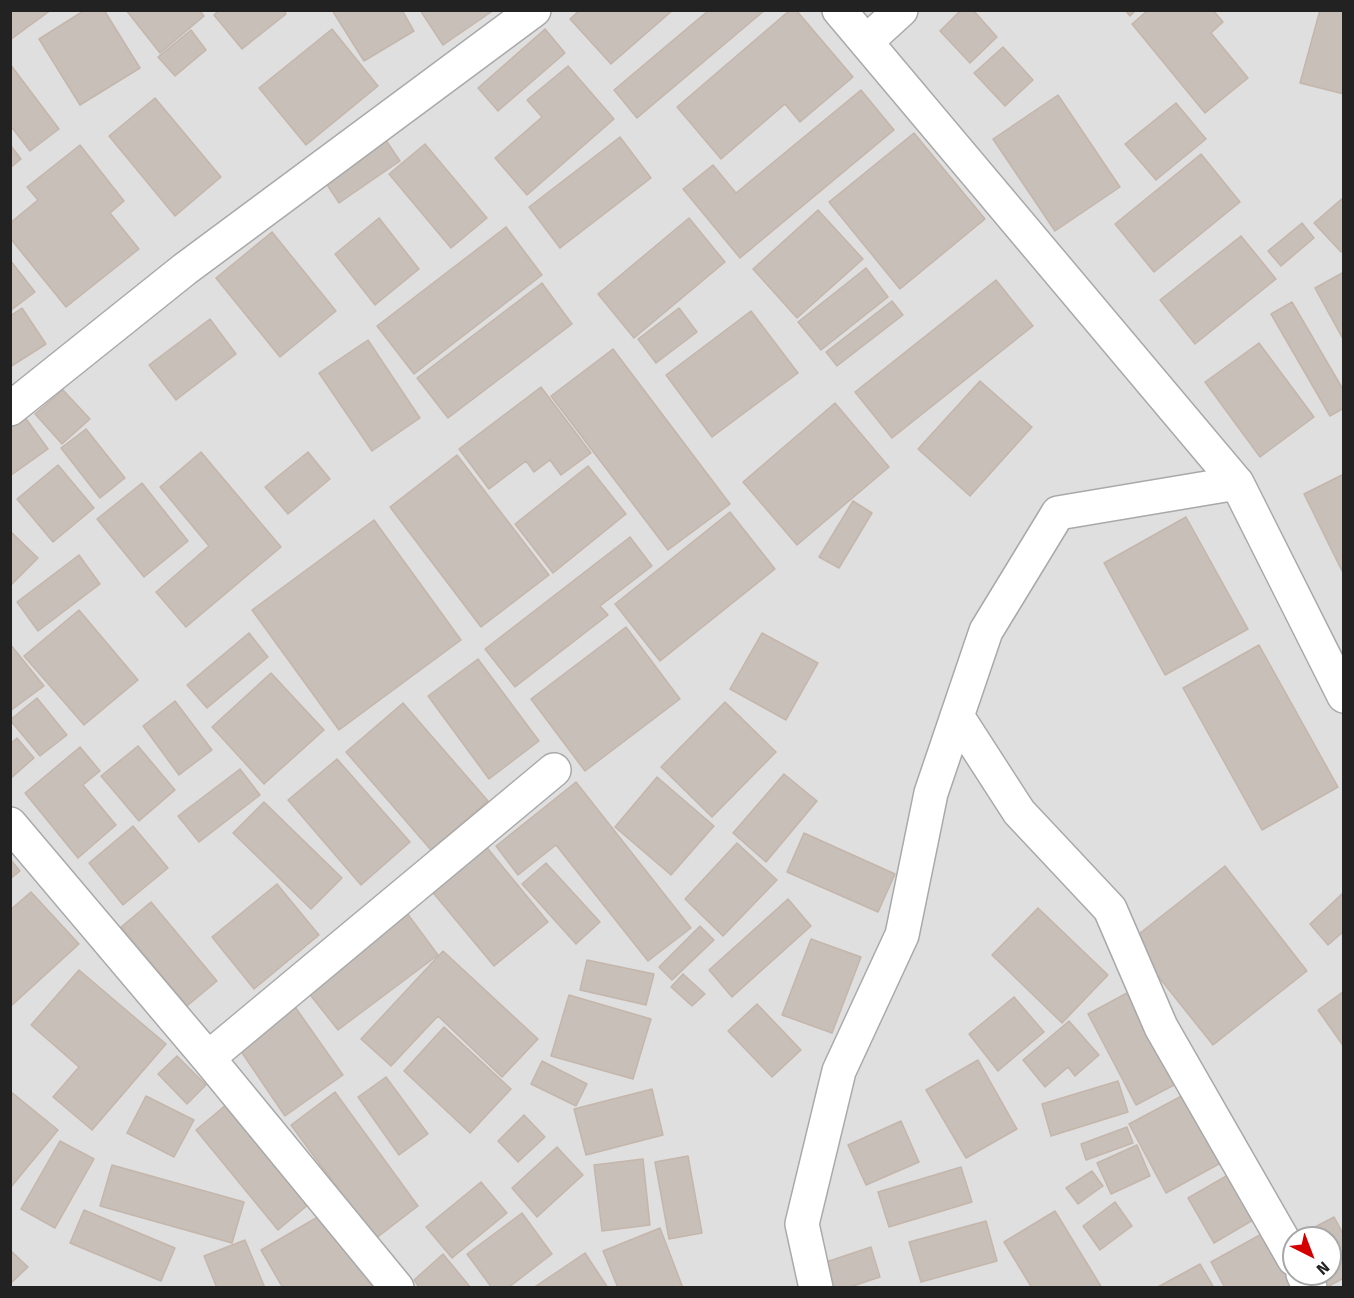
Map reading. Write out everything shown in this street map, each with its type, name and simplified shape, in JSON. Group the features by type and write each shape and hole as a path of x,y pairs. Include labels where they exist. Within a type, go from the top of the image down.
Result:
{"street":[{"path":"10,409 185,269 534,10"},
{"path":"839,10 1237,483 1344,696"},
{"path":"866,42 901,10"},
{"path":"816,1287 802,1224 839,1071 902,934 931,793 986,631 1058,513 1237,483"},
{"path":"957,716 1019,812 1110,909 1161,1027 1282,1238"},
{"path":"208,1058 554,770"},
{"path":"10,824 208,1058 397,1287"}],"shaded area":[{"path":"10,11 1343,11 1343,1287 11,1287"}],"building":[{"path":"10,10 51,10 10,40"},
{"path":"85,10 104,10 140,68 80,105 39,39"},
{"path":"126,10 199,10 204,16 160,53"},
{"path":"219,10 284,10 286,14 242,49 214,15"},
{"path":"332,10 402,10 414,31 364,61"},
{"path":"420,10 494,10 443,45"},
{"path":"580,10 673,10 611,64 570,19"},
{"path":"709,10 765,10 637,118 614,90"},
{"path":"790,10 796,10 853,77 800,122 785,104 721,159 677,107"},
{"path":"961,10 973,10 997,37 970,63 940,31"},
{"path":"1125,10 1136,10 1130,16"},
{"path":"1148,10 1213,10 1223,22 1211,33 1248,78 1205,113 1132,24"},
{"path":"1320,10 1344,10 1344,94 1300,83"},
{"path":"332,29 378,86 306,145 259,88"},
{"path":"545,29 565,53 498,111 478,88"},
{"path":"191,30 206,50 175,76 158,57"},
{"path":"1003,47 1033,80 1005,106 974,73"},
{"path":"10,64 59,129 30,151 10,125"},
{"path":"568,66 614,119 527,195 495,158 542,117 527,100"},
{"path":"861,90 894,130 740,258 683,189 713,165 736,193"},
{"path":"1058,95 1120,187 1055,231 993,139"},
{"path":"155,98 221,177 175,216 109,136"},
{"path":"1176,103 1206,139 1156,180 1125,144"},
{"path":"914,133 985,219 900,289 829,202"},
{"path":"383,136 400,161 339,203 322,177"},
{"path":"620,137 651,178 560,248 529,207"},
{"path":"425,144 487,218 451,248 389,174"},
{"path":"80,145 124,201 110,213 139,249 66,307 10,238 10,223 38,200 27,187"},
{"path":"10,147 21,159 10,168"},
{"path":"1201,154 1240,202 1154,272 1115,224"},
{"path":"1344,197 1344,250 1341,252 1314,223"},
{"path":"818,210 863,259 797,318 753,269"},
{"path":"379,218 419,269 375,305 335,254"},
{"path":"689,218 725,262 634,338 598,294"},
{"path":"1302,223 1314,238 1281,266 1268,251"},
{"path":"506,227 542,275 414,374 377,326"},
{"path":"272,232 336,311 280,357 216,278"},
{"path":"1241,236 1276,279 1195,344 1160,300"},
{"path":"10,260 35,292 10,311"},
{"path":"866,268 888,297 821,350 798,322"},
{"path":"1344,272 1344,341 1315,288"},
{"path":"996,280 1033,326 892,438 855,392"},
{"path":"542,283 572,324 448,418 417,378"},
{"path":"892,301 903,315 837,366 826,352"},
{"path":"1292,302 1344,391 1344,408 1330,416 1271,314"},
{"path":"22,308 46,344 10,367 10,316"},
{"path":"679,308 697,332 656,363 638,339"},
{"path":"751,311 798,373 712,437 666,375"},
{"path":"210,319 236,354 176,400 149,365"},
{"path":"368,340 420,418 372,451 319,373"},
{"path":"1259,343 1314,417 1260,457 1205,382"},
{"path":"613,349 730,504 668,550 551,396"},
{"path":"980,381 1032,427 970,496 918,449"},
{"path":"541,387 591,453 561,475 550,460 534,472 526,461 489,489 459,449"},
{"path":"63,390 90,419 62,444 35,414"},
{"path":"835,403 889,467 797,545 743,482"},
{"path":"24,416 48,449 10,476 10,426"},
{"path":"86,429 125,478 100,498 61,448"},
{"path":"201,452 281,547 186,627 156,592 209,546 160,487"},
{"path":"308,452 330,479 288,514 265,487"},
{"path":"457,455 549,575 481,627 390,507"},
{"path":"58,465 94,508 53,542 17,499"},
{"path":"588,466 626,514 553,573 515,524"},
{"path":"1344,474 1344,575 1304,494"},
{"path":"142,483 188,541 144,577 97,519"},
{"path":"853,501 872,513 839,568 819,557"},
{"path":"730,512 775,569 660,661 615,604"},
{"path":"1186,517 1248,629 1165,675 1104,563"},
{"path":"374,520 461,640 339,730 252,610"},
{"path":"10,531 38,558 10,586"},
{"path":"630,537 652,566 600,606 608,615 515,687 485,649"},
{"path":"79,555 100,584 38,631 17,602"},
{"path":"79,610 138,680 84,725 24,656"},
{"path":"626,627 680,699 585,771 531,699"},
{"path":"249,633 268,657 207,708 187,685"},
{"path":"762,633 818,663 786,720 730,689"},
{"path":"10,644 44,686 10,711"},
{"path":"1259,645 1338,787 1262,830 1183,688"},
{"path":"478,659 539,741 489,779 428,696"},
{"path":"271,673 324,730 264,784 212,727"},
{"path":"37,698 67,735 40,756 10,720"},
{"path":"175,701 212,750 179,775 143,726"},
{"path":"725,702 776,752 712,817 661,767"},
{"path":"403,703 488,801 431,850 346,752"},
{"path":"17,738 34,758 10,779 10,744"},
{"path":"138,746 175,790 139,821 101,776"},
{"path":"80,747 100,771 83,785 116,825 78,858 25,793"},
{"path":"337,759 410,842 361,885 288,800"},
{"path":"240,769 260,795 199,842 178,816"},
{"path":"784,774 817,801 766,862 733,833"},
{"path":"657,777 714,826 671,875 615,827"},
{"path":"576,782 691,928 648,961 556,845 518,875 496,846"},
{"path":"264,802 342,878 311,909 233,833"},
{"path":"133,826 168,868 123,905 89,863"},
{"path":"804,833 895,874 878,912 787,872"},
{"path":"737,843 777,880 723,936 685,899"},
{"path":"484,844 548,922 494,966 430,889"},
{"path":"10,859 20,871 10,879"},
{"path":"546,863 600,922 576,944 522,884"},
{"path":"1225,866 1307,971 1213,1045 1130,941"},
{"path":"277,884 319,935 254,989 212,937"},
{"path":"31,892 79,944 10,1007 10,910"},
{"path":"1344,892 1344,931 1328,945 1310,924"},
{"path":"788,899 811,926 732,997 709,970"},
{"path":"151,902 217,981 187,1006 121,927"},
{"path":"401,905 438,955 338,1030 300,982"},
{"path":"1038,908 1108,975 1062,1023 992,955"},
{"path":"700,926 714,940 672,980 659,967"},
{"path":"811,939 861,957 832,1033 782,1015"},
{"path":"443,951 538,1039 502,1077 438,1016 391,1066 361,1039"},
{"path":"587,960 654,974 646,1005 580,990"},
{"path":"79,970 166,1044 92,1130 53,1097 79,1067 31,1025"},
{"path":"683,974 705,994 692,1006 671,987"},
{"path":"1344,991 1344,1047 1318,1010"},
{"path":"1127,993 1176,1084 1136,1105 1088,1014"},
{"path":"569,995 651,1019 633,1079 551,1056"},
{"path":"1014,997 1044,1032 998,1071 969,1034"},
{"path":"293,1004 343,1075 285,1116 236,1044"},
{"path":"757,1004 801,1050 772,1077 728,1031"},
{"path":"1069,1021 1099,1055 1075,1076 1068,1067 1045,1087 1023,1060"},
{"path":"444,1027 511,1089 470,1133 404,1071"},
{"path":"177,1056 206,1085 187,1104 158,1074"},
{"path":"978,1060 1017,1129 966,1158 926,1090"},
{"path":"542,1061 587,1084 576,1106 531,1084"},
{"path":"386,1077 428,1134 399,1155 358,1097"},
{"path":"1118,1081 1128,1112 1051,1136 1042,1104"},
{"path":"652,1089 663,1135 586,1155 574,1109"},
{"path":"10,1091 58,1130 11,1187 10,1187"},
{"path":"1191,1091 1228,1159 1166,1193 1129,1124"},
{"path":"335,1092 418,1206 375,1239 291,1125"},
{"path":"146,1096 194,1120 174,1157 127,1133"},
{"path":"227,1104 309,1204 278,1230 196,1130"},
{"path":"524,1115 545,1137 518,1162 498,1141"},
{"path":"901,1121 919,1162 866,1185 848,1145"},
{"path":"1127,1127 1133,1143 1086,1160 1081,1144"},
{"path":"60,1141 94,1159 55,1228 21,1209"},
{"path":"1137,1145 1150,1176 1111,1194 1097,1163"},
{"path":"557,1147 583,1175 537,1217 512,1188"},
{"path":"688,1156 702,1233 669,1239 655,1162"},
{"path":"643,1159 650,1225 602,1231 594,1165"},
{"path":"112,1165 244,1202 232,1243 100,1206"},
{"path":"961,1167 972,1202 889,1227 878,1192"},
{"path":"1092,1171 1103,1186 1078,1204 1066,1188"},
{"path":"1228,1175 1253,1220 1214,1243 1188,1198"},
{"path":"481,1182 507,1213 452,1258 426,1227"},
{"path":"1115,1202 1132,1226 1100,1250 1083,1226"},
{"path":"84,1210 175,1248 161,1281 70,1243"},
{"path":"328,1211 373,1288 283,1288 261,1250"},
{"path":"1055,1211 1102,1288 1032,1288 1004,1242"},
{"path":"522,1213 552,1254 508,1288 492,1288 467,1254"},
{"path":"1334,1217 1339,1226 1317,1226"},
{"path":"986,1221 997,1261 921,1282 909,1242"},
{"path":"660,1228 683,1288 618,1288 603,1251"},
{"path":"1267,1231 1282,1258 1282,1286 1298,1286 1299,1288 1225,1288 1211,1262"},
{"path":"1342,1231 1344,1235 1344,1278 1342,1279"},
{"path":"245,1240 265,1288 217,1288 204,1256"},
{"path":"871,1247 880,1277 847,1288 831,1288 823,1263"},
{"path":"10,1250 28,1267 10,1284"},
{"path":"585,1253 608,1288 533,1288"},
{"path":"443,1254 471,1288 420,1288 414,1280"},
{"path":"1200,1264 1214,1288 1156,1288"}]}
